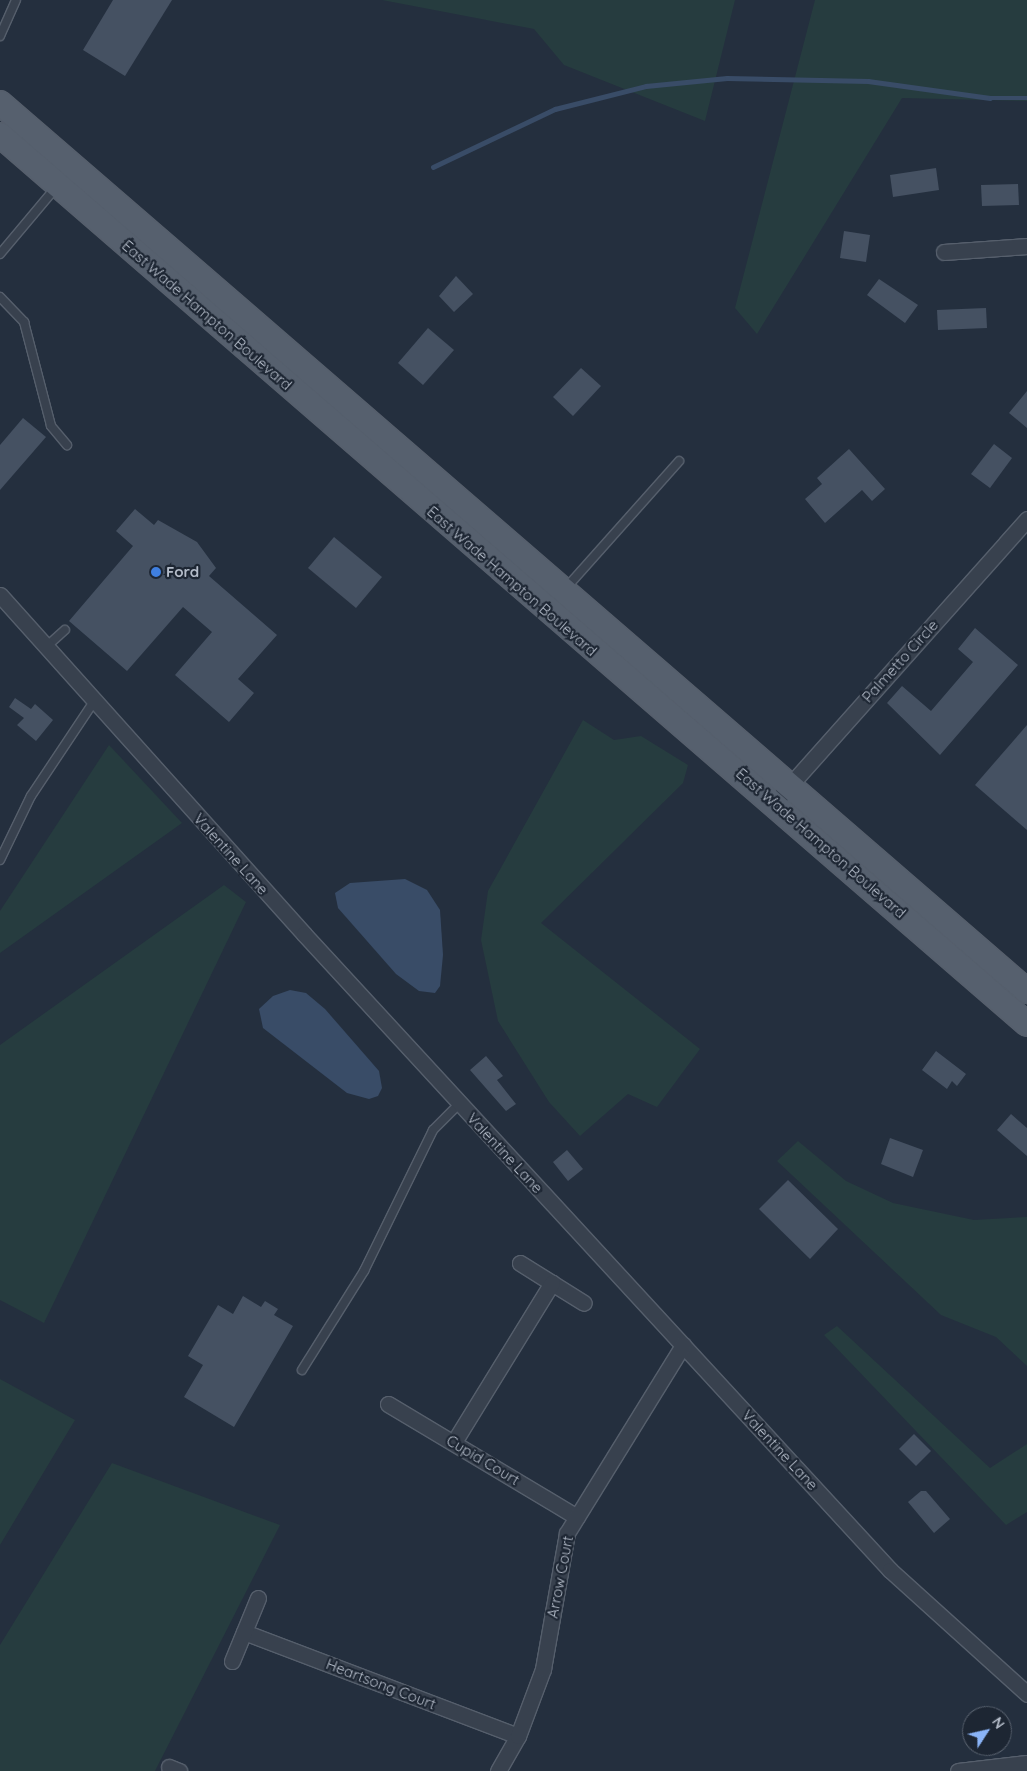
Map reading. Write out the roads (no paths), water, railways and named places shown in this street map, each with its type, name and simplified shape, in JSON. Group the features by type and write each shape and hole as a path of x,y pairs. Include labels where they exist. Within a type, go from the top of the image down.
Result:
{"main road":[{"name":"East Wade Hampton Boulevard","path":"0,104 563,592 782,793 827,848 1027,1024"},
{"name":"East Wade Hampton Boulevard","path":"0,135 546,611 782,793 842,830 1027,991"},
{"path":"58,185 73,167"},
{"path":"827,848 842,830"},
{"path":"910,921 926,904"}],"street":[{"path":"944,252 1027,246"},
{"name":"Palmetto Circle","path":"782,793 1027,519"},
{"name":"Valentine Lane","path":"0,595 459,1104 684,1345 890,1570 1027,1694"},
{"path":"520,1263 584,1303"},
{"path":"454,1442 552,1283"},
{"name":"Arrow Court","path":"498,1771 518,1736 543,1669 567,1533 684,1345"},
{"name":"Cupid Court","path":"388,1404 577,1517"},
{"path":"232,1661 258,1598"},
{"name":"Heartsong Court","path":"244,1632 518,1736"},
{"path":"958,1771 1027,1763"}],"lane":[{"path":"0,35 16,0"},
{"path":"0,254 58,185"},
{"path":"0,297 24,322 51,426 67,445"},
{"path":"563,592 679,461"},
{"path":"47,646 65,630"},
{"path":"0,860 31,796 95,700"},
{"path":"302,1370 364,1271 433,1130 459,1104"}],"water":[{"path":"405,879 427,890 440,910 443,955 440,986 435,993 419,991 396,974 338,908 335,893 350,883"},
{"path":"290,990 306,993 325,1009 379,1071 382,1088 378,1096 369,1099 347,1093 263,1028 259,1009 273,996"}],"waterway":[{"path":"433,167 555,109 646,86 727,78 868,81 990,98 1027,98"}],"place":[{"name":"Ford","path":"156,572"}]}
